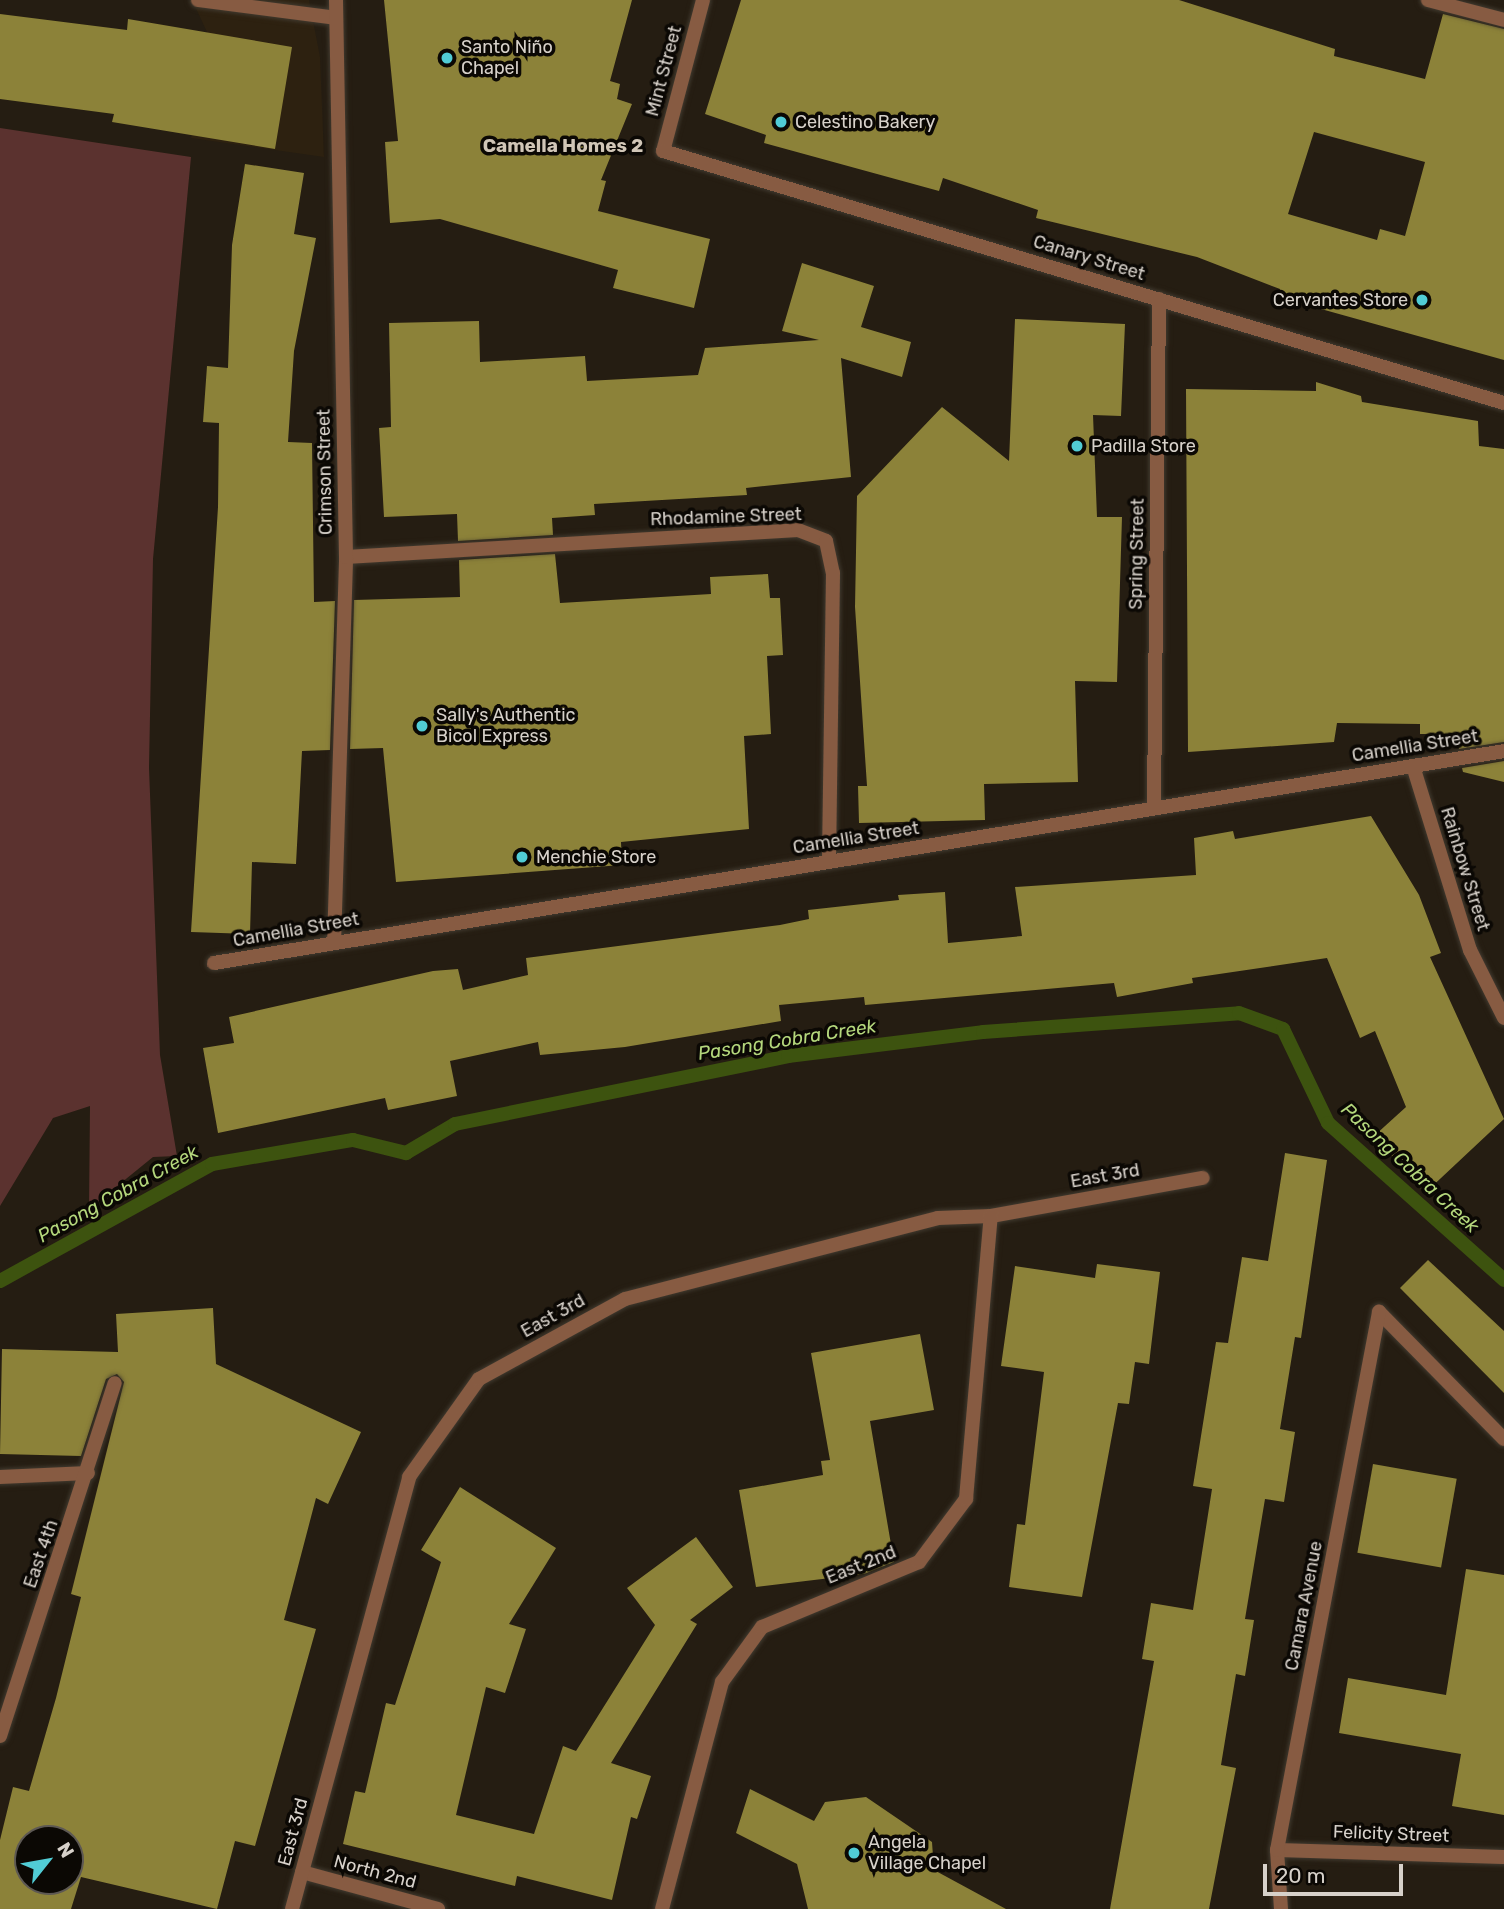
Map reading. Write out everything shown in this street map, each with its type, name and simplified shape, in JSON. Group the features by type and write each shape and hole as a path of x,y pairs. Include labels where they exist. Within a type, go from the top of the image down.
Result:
{"street":[{"path":"198,0 336,18"},
{"name":"Crimson Street","path":"334,943 346,557 336,0"},
{"name":"Mint Street","path":"663,151 703,0"},
{"path":"1428,0 1504,20"},
{"name":"Canary Street","path":"663,151 1504,403"},
{"name":"Spring Street","path":"1154,808 1158,299"},
{"name":"Rhodamine Street","path":"346,557 798,530 826,541 833,573 829,862"},
{"name":"Camellia Street","path":"214,963 1504,751"},
{"name":"Rainbow Street","path":"1413,766 1470,950 1504,1018"},
{"name":"East 3rd","path":"292,1909 409,1477 479,1379 625,1299 938,1218 991,1216 1203,1178"},
{"name":"East 2nd","path":"662,1909 722,1682 762,1627 919,1562 966,1499 991,1216"},
{"name":"Camara Avenue","path":"1281,1909 1277,1850 1379,1312 1504,1439"},
{"name":"East 4th","path":"0,1736 88,1473 115,1383"},
{"path":"0,1477 88,1473"},
{"name":"Felicity Street","path":"1277,1850 1504,1857"},
{"name":"North 2nd","path":"302,1872 438,1909"}],"shaded area":[{"path":"192,0 309,0 320,57 324,157 191,138 207,32"},
{"path":"0,128 191,157 153,559 149,768 160,1055 177,1156 153,1157 89,1209 90,1106 53,1118 0,1206"}],"building":[{"path":"384,0 632,0 610,81 620,84 617,99 632,104 601,180 606,181 598,211 710,239 694,308 613,288 618,270 440,219 390,223 385,142 398,141"},
{"path":"741,0 1179,0 1335,49 1334,56 1425,79 1443,14 1504,29 1504,360 1278,297 1280,289 1197,257 1036,218 1038,210 943,178 939,191 764,143 766,135 705,114","holes":["1314,132 1425,162 1405,236 1380,229 1377,240 1288,214"]},
{"path":"0,14 127,30 128,19 292,47 275,149 112,122 114,114 0,99"},
{"path":"245,164 304,173 294,234 316,238 294,351 288,442 312,443 314,602 335,601 330,750 302,751 296,864 252,862 250,934 191,932 218,507 219,423 203,422 207,366 228,368 232,245"},
{"path":"802,263 874,286 861,327 911,342 902,377 841,358 851,477 746,488 747,495 594,504 595,515 552,518 553,535 458,541 457,514 384,517 379,428 391,427 389,323 479,321 480,362 585,356 587,381 698,375 705,348 819,340 782,331"},
{"path":"1015,319 1125,324 1121,416 1093,415 1097,517 1122,517 1117,682 1075,681 1078,782 984,784 985,820 859,823 858,786 867,786 855,607 857,496 942,407 1009,461"},
{"path":"1316,382 1361,396 1362,402 1478,421 1479,446 1504,449 1504,742 1459,749 1456,734 1420,734 1420,724 1337,723 1334,742 1188,752 1186,389 1316,391"},
{"path":"555,554 560,603 711,594 710,577 768,574 770,598 780,598 783,655 767,656 771,734 744,736 749,829 621,842 622,865 396,882 383,748 350,749 354,600 460,597 459,560"},
{"path":"1504,761 1504,782 1463,772 1462,768"},
{"path":"1371,816 1419,895 1441,953 1430,957 1504,1119 1425,1193 1374,1136 1406,1107 1375,1031 1360,1038 1327,958 1192,978 1193,983 1117,997 1114,983 865,1005 864,997 779,1005 781,1021 625,1047 540,1055 538,1042 450,1061 457,1096 388,1110 385,1098 218,1133 203,1048 234,1043 229,1017 433,971 458,969 463,990 528,975 526,958 780,925 809,919 808,910 899,900 898,895 945,892 948,943 1022,936 1015,887 1196,875 1194,838 1233,831 1235,839"},
{"path":"1285,1153 1327,1160 1301,1338 1295,1337 1280,1429 1295,1432 1284,1502 1265,1499 1245,1619 1254,1620 1245,1676 1236,1674 1221,1765 1236,1768 1209,1909 1110,1909 1154,1661 1142,1659 1151,1603 1193,1610 1212,1489 1193,1486 1216,1342 1228,1343 1242,1257 1268,1261"},
{"path":"1428,1260 1504,1331 1504,1393 1400,1288"},
{"path":"1097,1264 1160,1272 1149,1364 1135,1362 1129,1404 1118,1403 1082,1597 1009,1587 1017,1524 1025,1525 1044,1372 1001,1366 1015,1266 1095,1278"},
{"path":"213,1308 216,1364 361,1432 328,1504 316,1498 284,1620 316,1629 255,1846 235,1841 217,1909 84,1878 84,1825 14,1825 14,1895 75,1895 71,1909 0,1909 0,1840 13,1787 29,1791 56,1698 81,1597 71,1594 124,1382 117,1374 106,1379 81,1456 0,1454 2,1349 118,1352 116,1314"},
{"path":"920,1334 934,1410 870,1421 894,1562 864,1574 756,1587 739,1490 823,1475 821,1461 830,1460 811,1353"},
{"path":"1373,1464 1457,1479 1441,1567 1357,1553"},
{"path":"460,1487 556,1548 509,1624 526,1629 505,1693 486,1687 456,1815 534,1834 563,1746 576,1751 655,1625 627,1588 696,1537 733,1587 690,1620 697,1624 611,1763 651,1776 637,1819 631,1817 612,1900 517,1876 515,1886 343,1844 355,1791 365,1793 386,1703 395,1705 441,1562 421,1550"},
{"path":"1466,1569 1504,1575 1504,1815 1452,1806 1461,1754 1339,1733 1348,1678 1446,1695"},
{"name":"Angela Village Chapel","path":"750,1789 814,1821 825,1802 866,1797 932,1842 934,1870 1006,1909 808,1909 797,1864 736,1833"}],"waterway":[{"name":"Pasong Cobra Creek","path":"0,1281 212,1164 353,1140 406,1153 455,1124 788,1056 983,1032 1239,1013 1283,1029 1328,1123 1504,1280"}],"place":[{"name":"Santo Niño Chapel","path":"447,58"},
{"name":"Celestino Bakery","path":"781,122"},
{"name":"Cervantes Store","path":"1422,300"},
{"name":"Padilla Store","path":"1077,446"},
{"name":"Sally's Authentic Bicol Express","path":"422,726"},
{"name":"Menchie Store","path":"522,857"},
{"name":"Angela Village Chapel","path":"854,1853"}],"district":[{"name":"Camella Homes 2","path":"563,146"}]}
